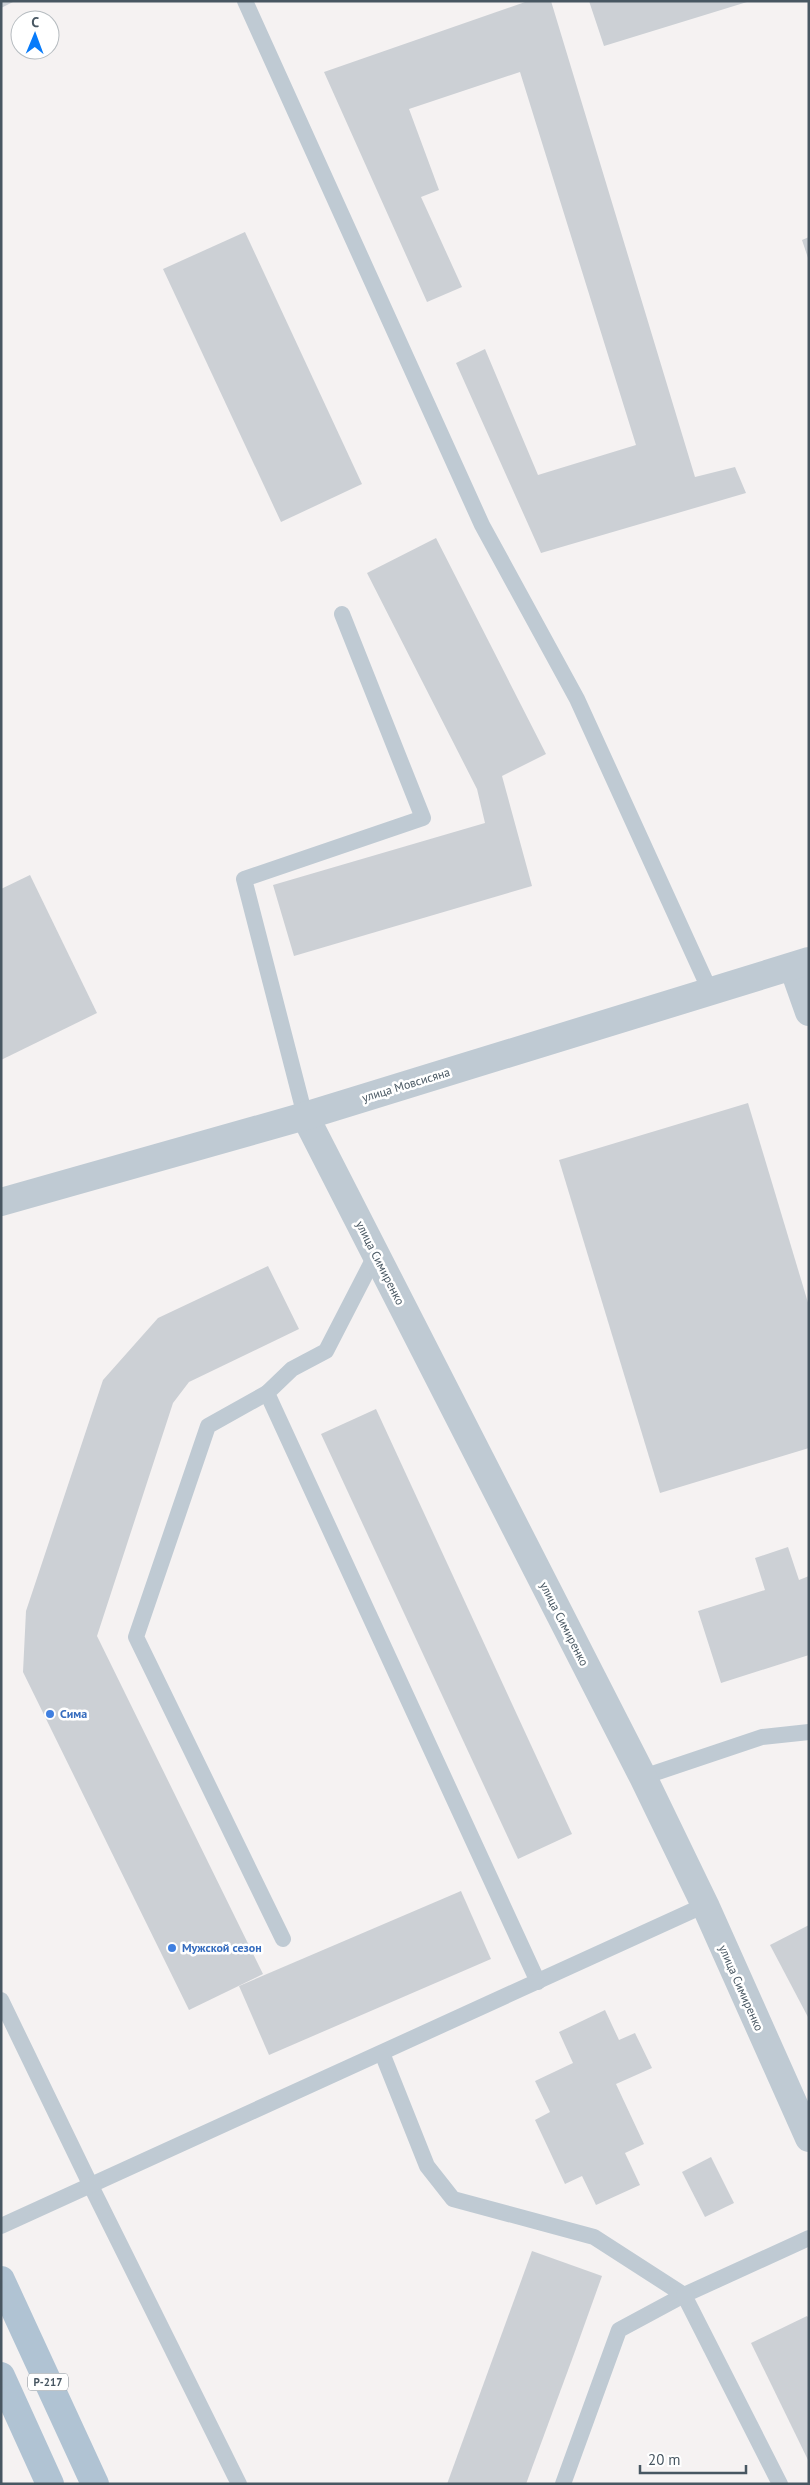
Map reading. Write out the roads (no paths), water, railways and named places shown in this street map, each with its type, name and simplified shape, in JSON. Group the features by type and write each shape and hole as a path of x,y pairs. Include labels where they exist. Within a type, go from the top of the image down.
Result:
{"main road":[{"name":"Р-217","path":"1,2280 95,2484"},
{"name":"Р-217","path":"1,2376 50,2484"}],"street":[{"name":"улица Мовсисяна","path":"1,1202 305,1116 801,964"},
{"path":"801,964 809,1012"},
{"name":"улица Симиренко","path":"305,1116 643,1777 705,1905 809,2138"}],"lane":[{"path":"244,1 482,525 577,699 711,993"},
{"path":"305,1116 244,879 423,818 342,614"},
{"path":"283,1939 136,1637 208,1426 267,1393 292,1369 326,1351 376,1254"},
{"path":"267,1393 538,1982"},
{"path":"643,1777 762,1737 809,1732"},
{"path":"1,2226 705,1905"},
{"path":"1,2000 239,2484"},
{"path":"382,2053 427,2166 453,2200 594,2238 684,2295 780,2484"},
{"path":"563,2484 619,2330 684,2295 809,2238"}],"place":[{"name":"Сима","path":"50,1714"},
{"name":"Мужской сезон","path":"172,1948"}]}
